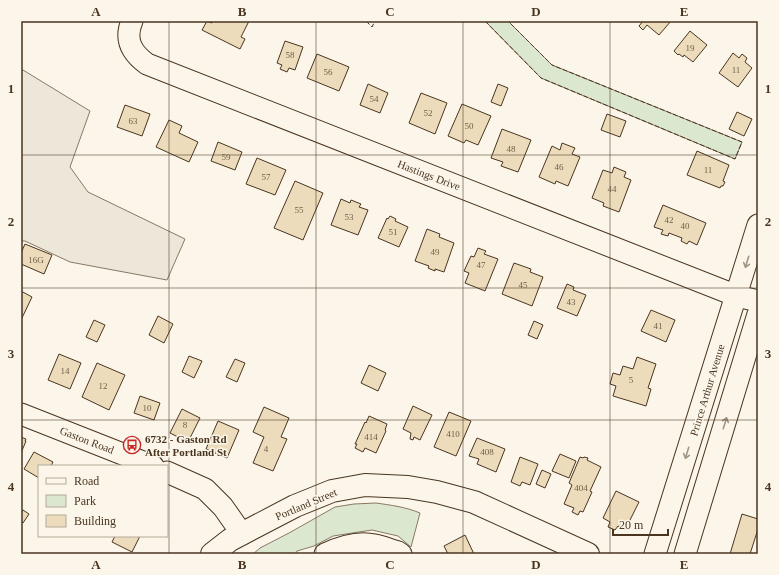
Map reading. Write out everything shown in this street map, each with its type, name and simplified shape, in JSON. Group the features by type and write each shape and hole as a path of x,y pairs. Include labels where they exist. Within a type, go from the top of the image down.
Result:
{"main road":[{"name":"Portland Street","path":"212,554 230,540 295,506 332,491 366,485 408,487 437,492 474,502 588,554"}],"street":[{"name":"Hastings Drive","path":"132,21 129,32 130,45 135,54 148,64 737,296 758,300"},
{"name":"Prince Arthur Avenue","path":"656,554 758,225"},
{"path":"685,554 758,314"},
{"name":"Gaston Road","path":"21,414 150,465"},
{"path":"168,472 205,489 223,507 242,534"},
{"path":"325,554 336,549 357,544 373,544 401,554"}],"green space":[{"path":"485,21 508,21 552,65 742,142 735,159 541,78"},
{"path":"376,503 392,505 420,513 411,547 398,536 372,530 333,536 314,546 297,551 295,554 253,554 260,548 335,507"}],"shaded area":[{"path":"23,70 90,111 70,167 88,192 185,239 167,280 70,262 25,241 21,241 21,72"}],"building":[{"path":"207,21 212,23 212,21 249,21 241,37 245,39 240,49 202,30"},
{"path":"643,21 671,21 659,35 647,25 643,30 639,26"},
{"path":"690,31 707,45 693,62 684,55 683,57 679,54 678,55 674,51"},
{"path":"285,41 303,47 295,70 289,68 287,72 280,69 282,65 277,63"},
{"path":"733,53 739,58 742,54 747,58 745,62 752,68 738,87 719,73"},
{"path":"317,54 349,67 339,91 307,78"},
{"path":"368,84 388,93 380,113 360,105"},
{"path":"498,84 508,88 501,106 491,102"},
{"path":"421,93 447,103 435,134 409,123"},
{"path":"462,104 491,116 478,145 466,140 464,143 448,136"},
{"path":"125,105 150,114 142,136 117,127"},
{"path":"737,112 752,119 744,136 729,129"},
{"path":"607,114 626,121 620,137 601,130"},
{"path":"169,120 182,126 179,133 198,142 189,162 156,147"},
{"path":"502,129 531,140 518,172 501,166 503,162 491,158"},
{"path":"218,142 242,152 235,170 211,161"},
{"path":"562,143 575,148 572,154 580,157 568,186 556,181 555,184 539,177 552,146 560,150"},
{"path":"697,151 729,165 723,181 725,182 723,186 720,188 687,175"},
{"path":"257,158 286,170 275,195 246,184"},
{"path":"614,167 626,172 624,177 631,180 619,212 603,206 604,203 592,198 603,170 612,173"},
{"path":"295,181 323,193 303,240 274,228"},
{"path":"341,199 350,203 351,200 361,204 359,207 368,210 358,235 331,225"},
{"path":"663,205 706,223 697,245 689,241 687,244 681,241 682,238 669,233 668,236 661,234 663,230 654,227"},
{"path":"390,216 396,219 395,221 408,227 399,247 378,238 387,218 388,219"},
{"path":"427,229 440,234 439,237 454,243 444,272 435,269 435,271 428,268 429,266 415,261"},
{"path":"25,244 52,255 44,274 21,264 21,253"},
{"path":"478,248 486,251 484,254 498,259 485,291 465,283 469,273 464,271 471,256 474,257"},
{"path":"514,263 531,269 530,272 543,277 532,306 502,294"},
{"path":"567,284 574,287 573,290 586,295 577,316 557,308"},
{"path":"21,291 32,297 21,320"},
{"path":"651,310 675,320 666,342 641,331"},
{"path":"158,316 173,324 164,343 149,335"},
{"path":"94,320 105,325 97,342 86,337"},
{"path":"534,321 543,325 537,339 528,335"},
{"path":"59,354 81,363 70,389 48,380"},
{"path":"189,356 202,361 194,378 182,372"},
{"path":"637,357 656,364 648,388 651,389 646,406 613,396 616,386 610,384 613,373 620,375 623,366 633,369"},
{"path":"235,359 245,363 237,382 226,377"},
{"path":"97,363 125,375 109,410 82,397"},
{"path":"369,365 386,373 378,391 361,383"},
{"path":"140,396 160,403 154,420 134,413"},
{"path":"413,406 432,415 420,440 414,437 413,440 410,439 411,433 403,429"},
{"path":"264,407 289,418 281,437 287,439 273,471 253,463 264,437 253,432"},
{"path":"182,409 200,418 188,442 170,433"},
{"path":"449,412 471,421 456,456 434,447"},
{"path":"369,416 387,424 386,431 376,453 365,448 363,452 355,448 357,444 355,444"},
{"path":"218,421 239,430 227,458 206,449"},
{"path":"21,437 26,439 26,441 21,453"},
{"path":"477,438 505,449 496,472 477,464 479,459 469,456"},
{"path":"34,452 53,462 52,465 38,465 38,477 24,469"},
{"path":"560,454 576,461 569,478 552,471"},
{"path":"520,457 538,464 530,485 522,482 520,486 511,482"},
{"path":"580,457 588,458 587,460 601,467 590,491 592,492 583,512 580,511 578,515 572,512 574,508 564,504 572,485 569,483"},
{"path":"542,470 551,474 545,488 536,484"},
{"path":"616,491 639,502 625,530 618,526 615,530 608,527 610,522 603,518"},
{"path":"23,510 29,514 23,523 21,521 21,513"},
{"path":"742,514 758,519 758,529 750,554 730,554"},
{"path":"465,535 474,554 448,554 444,546"},
{"path":"114,537 140,537 132,552 112,542"}],"fence":[{"path":"366,21 372,27 375,21"},
{"path":"485,21 541,78 735,159 742,142 552,65 508,21"}],"place":[{"name":"6732 - Gaston Rd After Portland St","path":"132,445"}]}
